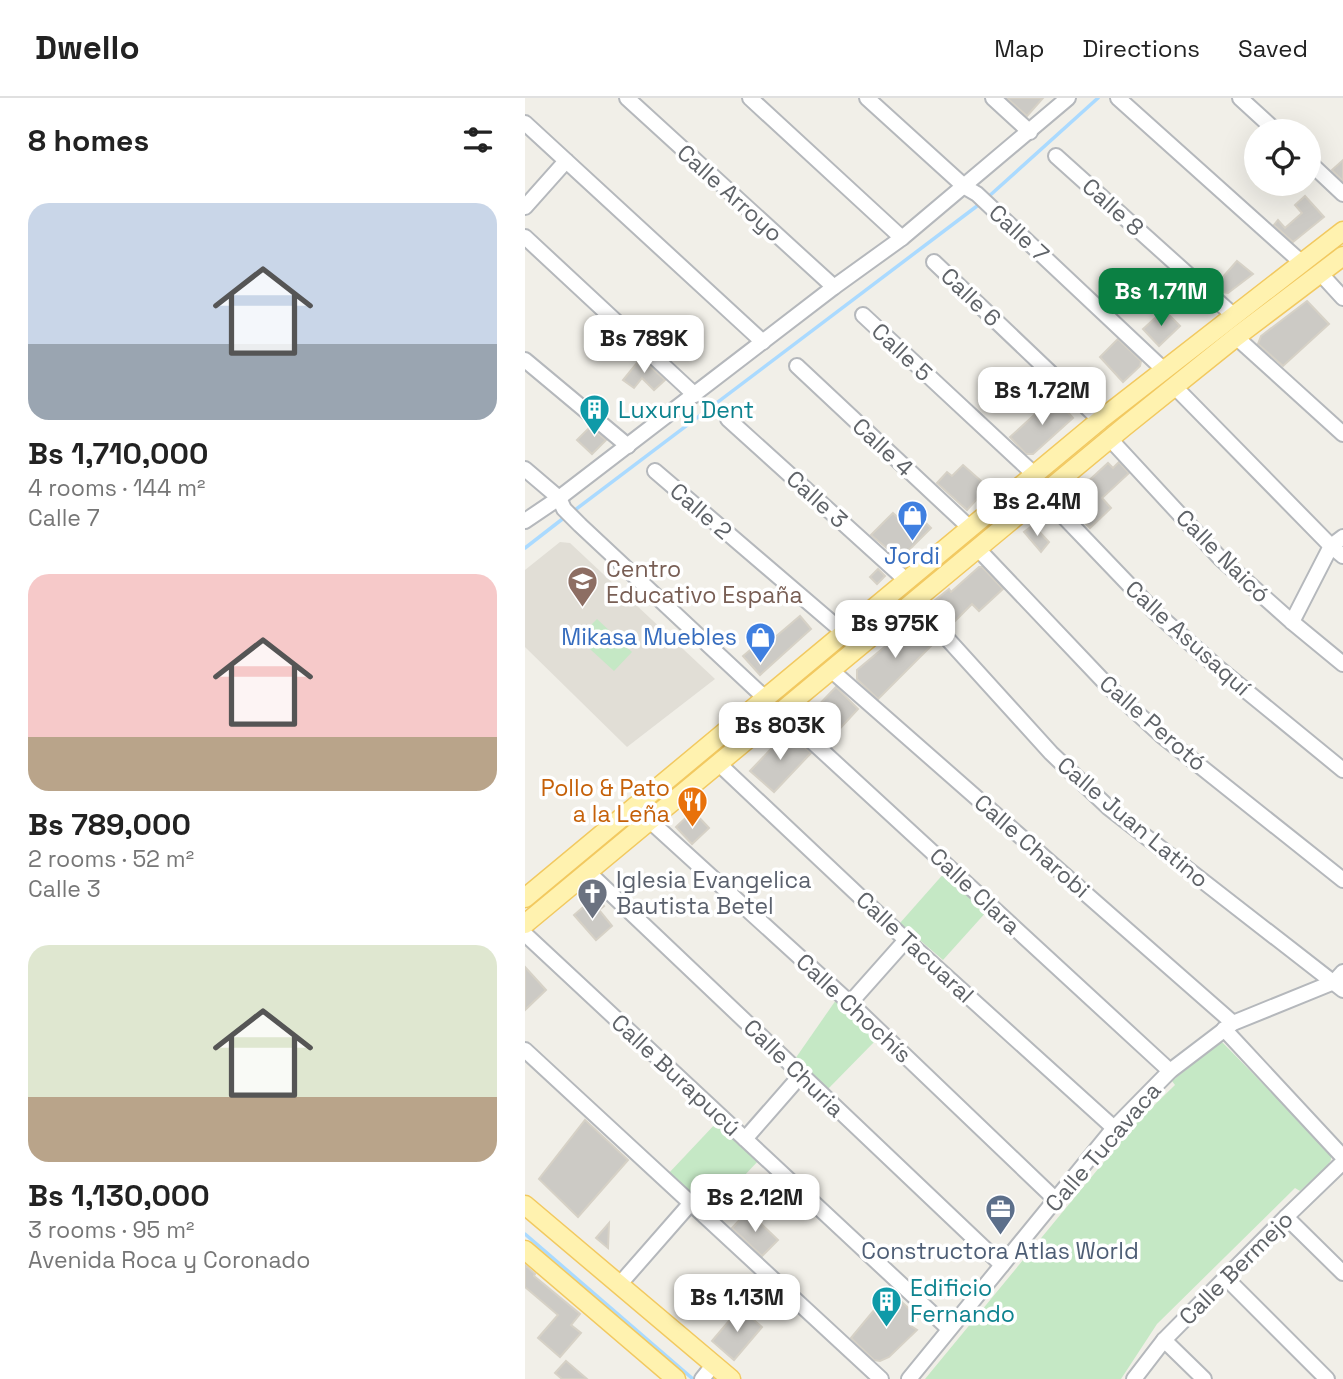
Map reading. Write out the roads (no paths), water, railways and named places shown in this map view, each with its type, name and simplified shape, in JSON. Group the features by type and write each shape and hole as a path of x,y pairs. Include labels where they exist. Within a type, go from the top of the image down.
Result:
{"main road":[{"path":"525,898 1100,420 1343,231"},
{"path":"1321,274 1329,253 1343,241"},
{"path":"526,927 587,870 1117,433 1236,337 1343,256"},
{"path":"1254,298 1276,291 1297,277 1321,274"},
{"path":"1163,369 1181,367 1207,351 1221,349"},
{"path":"1117,433 1159,382 1163,369"},
{"path":"978,549 987,525 1019,495 1029,479"},
{"path":"910,576 959,549 978,549"},
{"path":"765,698 781,696 828,672"},
{"path":"722,760 755,722 764,706 765,698"},
{"path":"587,870 581,861 583,856 607,828"},
{"path":"526,927 559,884 561,880 555,873"},
{"path":"525,1205 619,1285 707,1372 731,1379"},
{"path":"525,1250 676,1379"}],"street":[{"name":"Calle Arroyo","path":"627,98 834,287"},
{"path":"750,98 902,238"},
{"name":"Calle 7","path":"867,98 993,208 1163,369"},
{"path":"993,98 1030,132"},
{"path":"525,521 561,504 628,446 834,287 971,190 1068,98"},
{"path":"1118,98 1302,263"},
{"path":"1240,98 1263,119"},
{"path":"525,123 763,342"},
{"name":"Calle 8","path":"1056,156 1233,315"},
{"path":"525,207 566,161"},
{"path":"1321,173 1343,194"},
{"path":"525,237 695,395"},
{"name":"Calle 6","path":"934,262 1100,420"},
{"path":"1321,274 1343,299"},
{"name":"Calle 5","path":"863,316 1029,479"},
{"path":"1236,337 1343,434"},
{"path":"525,360 628,446"},
{"name":"Calle 4","path":"797,366 970,528"},
{"path":"1175,387 1343,556"},
{"name":"Calle 3","path":"729,419 910,576"},
{"name":"Calle Naicó","path":"1117,433 1220,558 1343,664"},
{"path":"525,469 580,525 765,698"},
{"name":"Calle 2","path":"655,471 843,632"},
{"name":"Calle Asusaquí","path":"1043,495 1155,612 1217,667 1343,770"},
{"path":"1292,622 1331,546 1343,537"},
{"name":"Calle Perotó","path":"978,549 1109,688 1161,735 1343,880"},
{"name":"Calle Juan Latino","path":"914,602 1051,753 1109,808 1340,981"},
{"name":"Calle Charobi","path":"828,672 1228,1026 1343,1160"},
{"name":"Calle Clara","path":"780,712 1170,1071"},
{"name":"Calle Tacuaral","path":"722,760 906,940 1114,1128"},
{"name":"Calle Chochís","path":"649,820 850,1003 1056,1200"},
{"name":"Calle Churia","path":"587,870 1002,1265"},
{"name":"Calle Burapucú","path":"526,927 745,1139 949,1329"},
{"path":"850,1003 906,940"},
{"name":"Calle Tucavaca","path":"909,1379 1114,1128 1170,1071 1228,1026 1340,981"},
{"path":"525,1050 881,1379"},
{"path":"745,1139 801,1075"},
{"name":"Calle Bermejo","path":"1134,1379 1164,1340 1343,1160"},
{"path":"619,1285 690,1204"},
{"path":"1286,1217 1343,1273"},
{"path":"1226,1278 1327,1379"},
{"path":"1164,1340 1204,1379"}],"waterway":[{"path":"987,198 1098,98"},
{"path":"571,513 981,203"},
{"path":"525,548 565,517"},
{"path":"525,1234 693,1379"}],"place":[{"name":"Luxury Dent","path":"595,437"},
{"name":"Jordi","path":"912,542"},
{"name":"Centro Educativo España","path":"583,609"},
{"name":"Mikasa Muebles","path":"760,664"},
{"name":"Pollo & Pato a la Leña","path":"693,828"},
{"name":"Iglesia Evangelica Bautista Betel","path":"593,920"},
{"name":"Constructora Atlas World","path":"1000,1237"},
{"name":"Edificio Fernando","path":"887,1328"}]}
